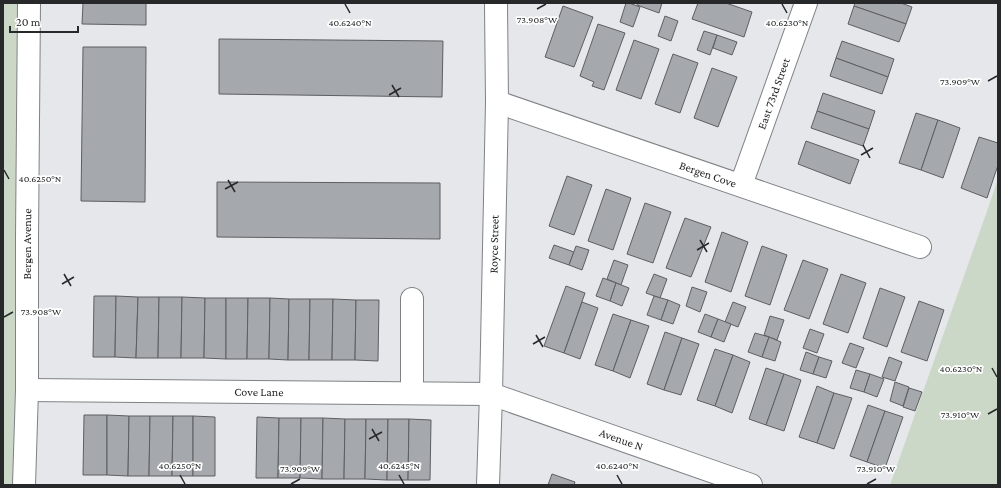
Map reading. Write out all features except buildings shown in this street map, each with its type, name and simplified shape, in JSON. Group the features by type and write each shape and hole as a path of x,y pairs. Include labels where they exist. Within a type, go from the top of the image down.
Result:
{"street":[{"name":"Bergen Avenue","path":"24,485 27,390 29,3"},
{"name":"Royce Street","path":"488,485 497,102 496,3"},
{"name":"East 73rd Street","path":"741,185 806,3"},
{"name":"Bergen Cove","path":"497,102 920,247"},
{"path":"412,299 412,393"},
{"name":"Cove Lane","path":"27,390 491,394"},
{"name":"Avenue N","path":"491,394 751,485"}],"green space":[{"path":"3,3 30,3 26,485 3,485"},
{"path":"998,179 998,485 890,485 986,214"}]}
